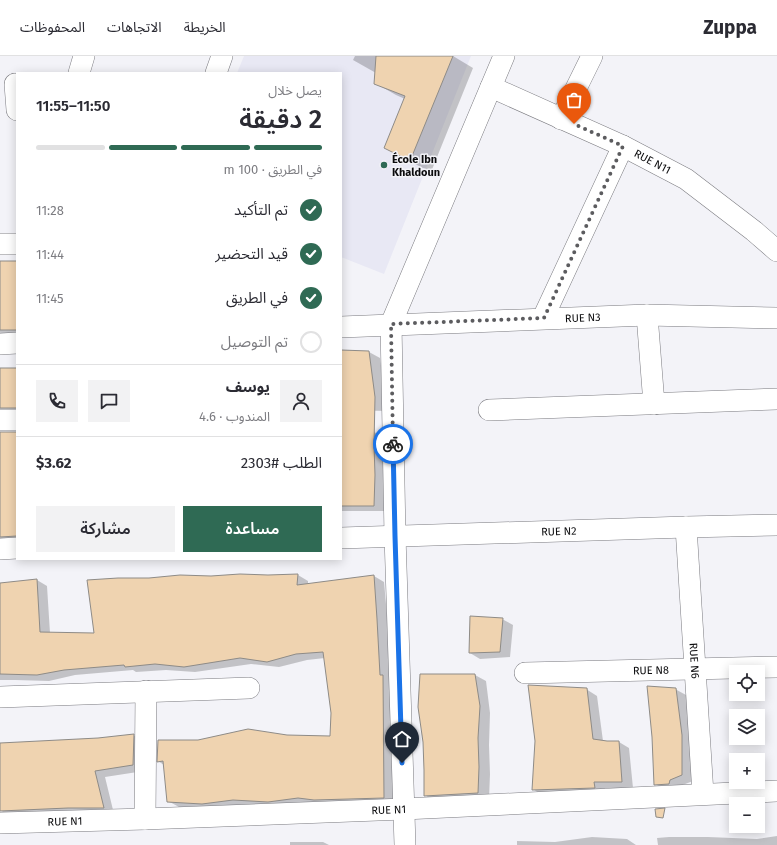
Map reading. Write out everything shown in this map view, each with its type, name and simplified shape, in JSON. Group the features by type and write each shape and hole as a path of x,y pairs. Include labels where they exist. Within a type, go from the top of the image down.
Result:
{"street":[{"path":"78,72 84,56"},
{"path":"216,72 222,56"},
{"path":"405,845 395,536 391,324 504,56"},
{"path":"562,119 592,56"},
{"path":"11,84 16,106"},
{"name":"RUE N11","path":"491,87 623,146 686,179 754,231 777,251"},
{"path":"544,318 623,146"},
{"path":"0,244 16,244"},
{"path":"647,315 654,404"},
{"name":"RUE N3","path":"342,327 647,315 777,318"},
{"path":"0,344 16,343"},
{"path":"490,410 777,399"},
{"path":"0,420 16,420"},
{"name":"RUE N2","path":"342,538 777,525"},
{"name":"RUE N6","path":"686,527 704,794"},
{"path":"0,549 16,548"},
{"name":"RUE N8","path":"525,673 777,668"},
{"path":"0,697 249,688"},
{"path":"145,819 146,691"},
{"name":"RUE N1","path":"0,823 404,809 777,791"}],"shaded area":[{"name":"École Ibn Khaldoun","path":"244,56 471,56 384,274 342,257 342,72 237,72"}],"building":[{"path":"376,56 453,56 410,161 384,148 405,96 374,84"},
{"path":"0,261 16,261 16,330 0,330"},
{"path":"342,350 369,351 375,397 374,506 342,506"},
{"path":"0,368 16,368 16,408 0,408"},
{"path":"0,432 16,432 16,536 0,537"},
{"path":"240,574 298,574 297,585 374,575 380,675 383,675 384,798 314,800 298,798 268,802 233,800 202,804 167,802 163,761 157,762 158,740 198,740 248,729 287,735 330,736 331,713 323,652 296,654 267,662 240,658 184,667 155,664 125,667 124,665 64,670 37,675 0,674 0,583 37,579 40,632 94,633 87,580 149,578 180,575 211,576"},
{"path":"470,616 503,618 500,652 469,653"},
{"path":"420,674 475,674 480,706 478,738 478,793 424,796 423,742 418,707"},
{"path":"528,685 587,688 593,739 619,741 622,782 594,782 595,788 532,790 535,741"},
{"path":"647,686 676,688 682,735 682,775 670,780 669,784 654,785 652,737"},
{"path":"134,734 133,765 95,771 104,808 0,811 0,743 98,738"},
{"path":"665,808 663,818 656,817 655,809"}],"way so far":[{"path":"393,444 391,324 544,318 623,146 574,124"}],"place":[{"name":"École Ibn Khaldoun","path":"384,165"}],"route":[{"path":"393,444 402,763"}]}
